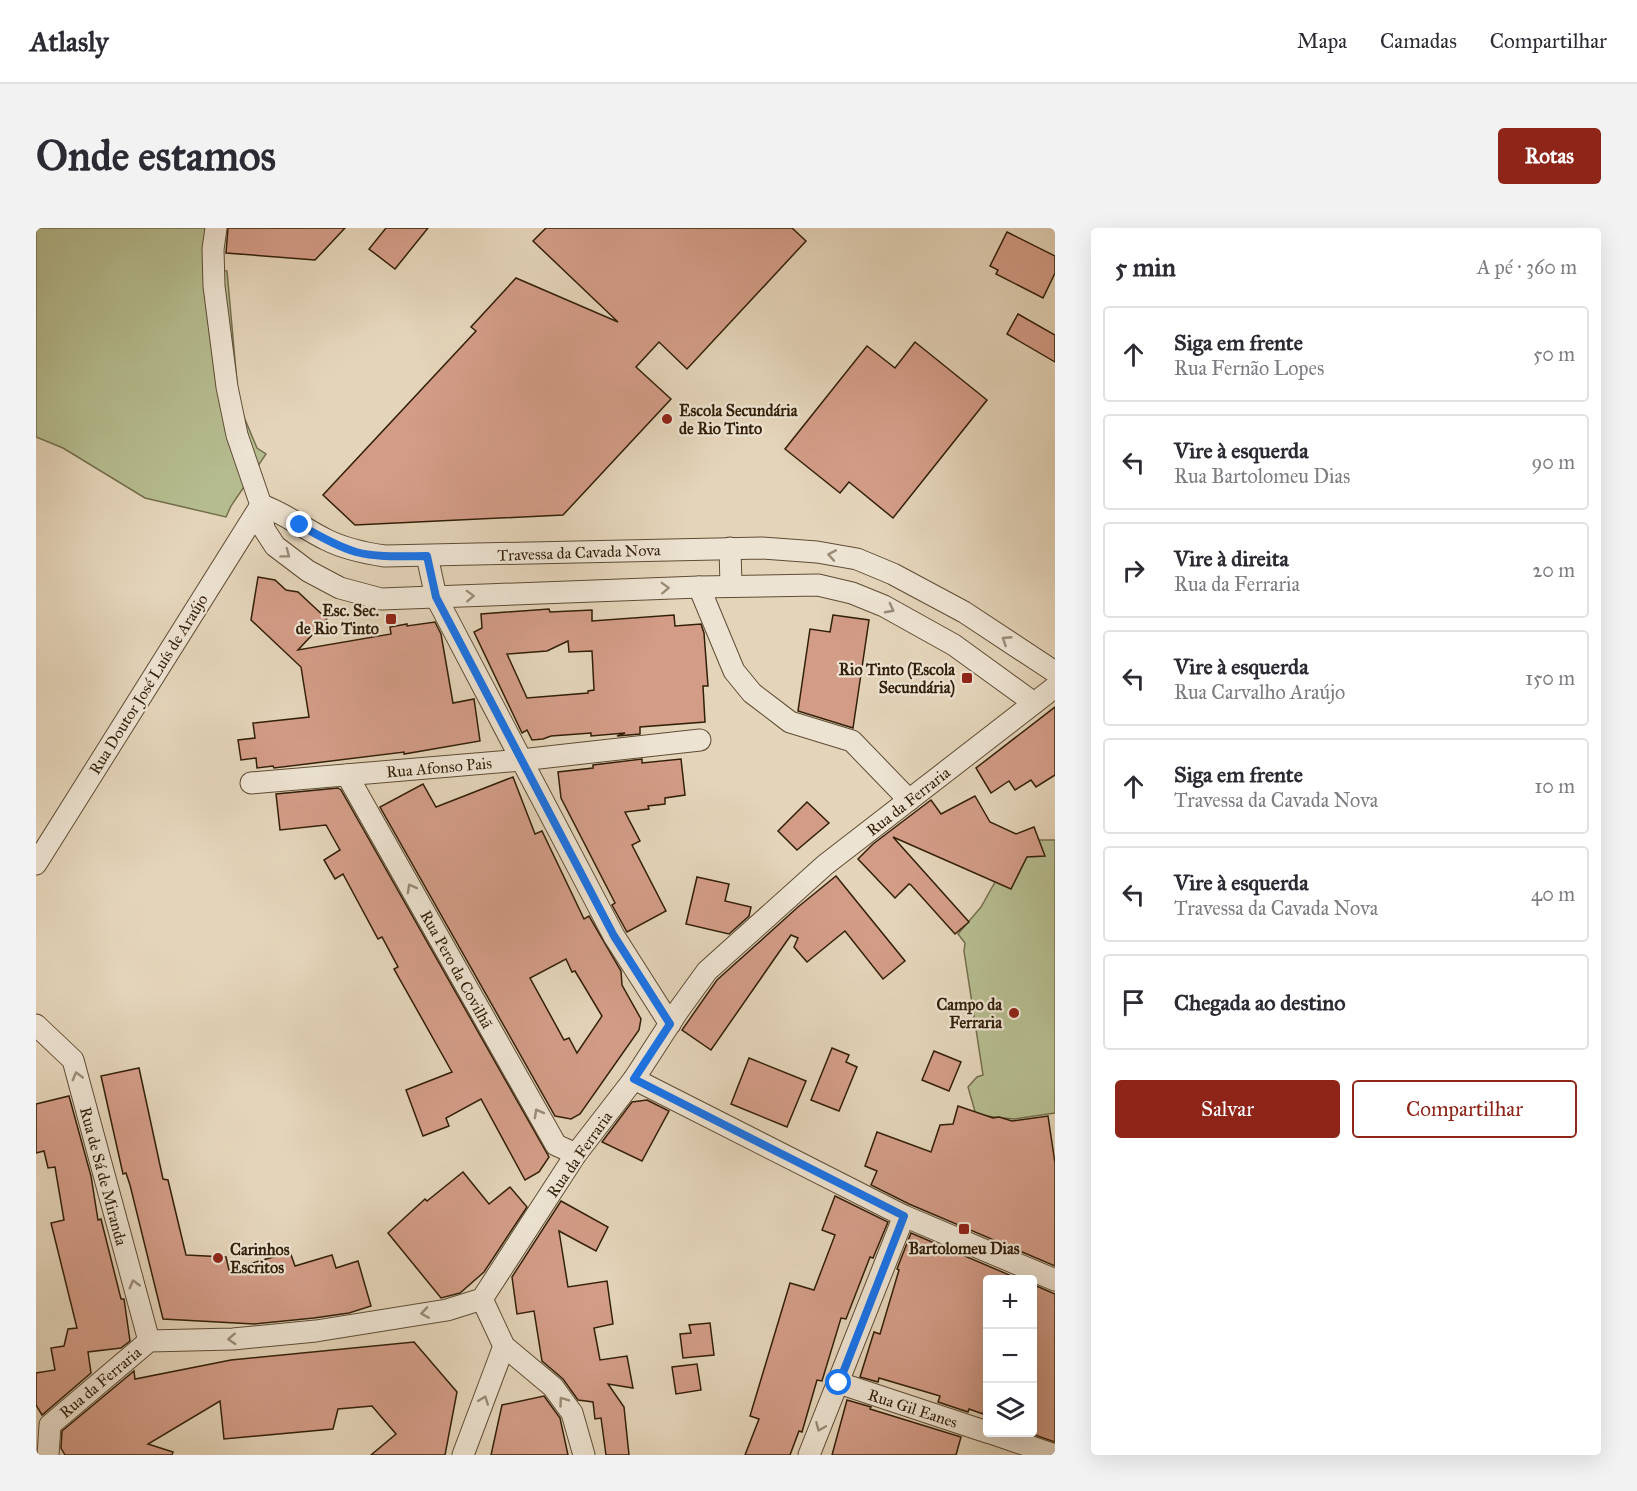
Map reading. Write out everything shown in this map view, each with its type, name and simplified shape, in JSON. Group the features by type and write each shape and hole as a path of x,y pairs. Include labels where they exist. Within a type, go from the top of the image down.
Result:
{"street":[{"path":"216,228 213,249 214,285 227,387 237,435 261,505 264,529 275,546 308,571 340,588 381,598 818,585 852,593 873,602 954,645 1034,703"},
{"name":"Travessa da Cavada Nova","path":"261,505 280,512 328,540 356,552 385,556 762,548 817,552 857,559 893,574 964,612 1055,672"},
{"name":"Rua Doutor José Luís de Araújo","path":"36,864 261,505"},
{"path":"730,548 731,586"},
{"path":"427,556 436,597 614,936 670,1024"},
{"path":"699,587 734,671 752,693 790,722 852,741 909,800"},
{"name":"Rua da Ferraria","path":"48,1455 50,1425 123,1360 149,1341 233,1339 316,1331 447,1310 482,1299 576,1154 634,1079 707,971 825,865 1055,687"},
{"name":"Rua Afonso Pais","path":"250,783 521,760 700,740"},
{"name":"Rua Pero da Covilhã","path":"347,775 556,1145 576,1154"},
{"name":"Rua de Sá de Miranda","path":"36,1024 73,1060 149,1341"},
{"path":"634,1079 904,1216 1055,1280"},
{"path":"809,1455 904,1216"},
{"path":"482,1299 504,1346 553,1388 572,1413 584,1455"},
{"path":"463,1455 504,1346"},
{"name":"Rua Gil Eanes","path":"839,1383 983,1430"},
{"name":"Rua Gil Eanes","path":"1003,1437 1055,1455"}],"green space":[{"path":"36,228 206,228 205,265 227,271 239,405 257,448 266,454 226,517 145,498 63,448 36,437"},
{"name":"Campo da Ferraria","path":"1039,840 1055,840 1055,1113 1014,1119 976,1115 968,1087 977,1077 983,1075 964,951 965,943 958,934 981,907 995,882 1010,846"}],"building":[{"path":"228,228 345,228 315,260 226,253"},
{"path":"386,228 428,228 395,269 369,249"},
{"path":"546,228 792,228 806,241 687,369 659,342 636,367 671,399 563,515 355,525 323,495 476,331 471,327 516,278 618,322 533,241"},
{"path":"1007,232 1055,256 1055,273 1043,298 996,274 998,270 990,266"},
{"path":"1018,314 1055,335 1055,362 1007,334"},
{"path":"915,342 987,400 893,518 849,482 840,493 785,449 867,346 895,368"},
{"path":"258,577 275,580 286,590 298,592 327,619 298,650 391,634 390,627 435,622 441,634 453,703 474,699 480,741 404,754 404,752 274,768 273,766 257,768 256,758 241,760 238,740 255,738 253,723 309,717 301,667 251,620"},
{"path":"549,609 550,612 592,610 592,621 674,615 675,626 701,624 704,633 708,686 703,686 705,722 640,727 640,734 591,736 591,733 532,740 527,730 522,733 474,632 482,628 481,614","holes":["568,641 569,652 592,651 594,690 588,693 527,698 507,654 547,651"]},
{"path":"833,615 869,620 853,728 798,711 810,629 830,632"},
{"path":"1055,707 1055,775 1036,787 1031,780 1015,790 1009,781 991,793 976,768"},
{"path":"642,759 642,763 681,759 685,795 665,798 665,804 648,806 649,809 625,812 640,841 632,845 666,911 627,932 612,905 615,903 561,798 558,772"},
{"path":"513,777 535,834 542,831 584,919 589,916 621,971 622,985 641,1019 639,1030 580,1114 571,1119 555,1116 380,807 423,784 436,807","holes":["566,959 572,972 575,971 602,1016 577,1053 569,1038 564,1040 530,978"]},
{"path":"338,788 549,1157 539,1172 525,1180 481,1099 446,1118 449,1126 423,1136 406,1090 452,1072 394,969 398,967 382,937 378,939 343,874 335,879 324,860 340,850 326,825 280,830 276,794"},
{"path":"975,796 990,822 1016,834 1034,827 1045,856 1027,857 1011,889 893,837 969,922 955,934 911,885 909,884 895,898 858,859 873,844 931,800 941,814"},
{"path":"807,802 829,823 797,850 778,831"},
{"path":"836,876 905,961 883,979 845,931 807,962 794,947 798,938 791,935 711,1050 682,1030 717,980"},
{"path":"697,877 729,884 725,901 751,907 749,916 729,934 686,924"},
{"path":"832,1048 849,1055 846,1062 857,1067 839,1111 811,1100"},
{"path":"934,1051 961,1062 949,1091 922,1080"},
{"path":"749,1058 806,1081 787,1127 731,1104"},
{"path":"139,1068 163,1179 168,1180 186,1255 226,1257 229,1270 290,1252 295,1266 332,1255 336,1268 358,1261 371,1306 349,1313 254,1324 163,1319 130,1185 126,1173 123,1174 101,1076"},
{"path":"69,1096 91,1176 98,1220 101,1219 121,1299 124,1299 130,1341 121,1348 88,1352 91,1373 42,1415 36,1405 36,1373 55,1370 51,1348 64,1346 68,1329 77,1328 51,1223 64,1220 55,1167 48,1168 44,1151 36,1153 36,1104"},
{"path":"647,1100 669,1111 642,1161 602,1142 632,1102"},
{"path":"958,1106 993,1118 999,1117 1012,1121 1048,1116 1055,1163 1055,1266 909,1204 871,1185 877,1171 865,1166 877,1132 931,1152 940,1125 953,1124"},
{"path":"463,1172 489,1204 510,1187 527,1207 484,1272 460,1293 441,1298 388,1233 425,1199 427,1201"},
{"path":"835,1196 888,1222 873,1258 870,1257 846,1319 841,1318 822,1381 817,1380 802,1432 799,1431 790,1455 745,1455 759,1419 750,1416 790,1283 814,1290 835,1235 822,1230"},
{"path":"561,1201 608,1227 596,1251 559,1231 568,1287 607,1281 613,1324 594,1328 600,1360 627,1356 633,1388 608,1384 624,1407 629,1455 606,1455 601,1418 595,1419 593,1402 578,1400 563,1379 542,1361 534,1311 517,1314 512,1277"},
{"path":"911,1233 1009,1275 983,1275 983,1414 969,1409 968,1412 938,1402 940,1396 879,1378 878,1382 860,1377 874,1332 880,1334 899,1270 897,1269"},
{"path":"1037,1286 1055,1294 1055,1442 1037,1436"},
{"path":"710,1323 714,1355 683,1358 680,1334 691,1333 689,1325"},
{"path":"414,1342 457,1392 445,1455 371,1455 396,1434 372,1406 338,1409 333,1429 224,1439 220,1401 148,1444 173,1452 172,1455 65,1455 61,1448 62,1431 134,1371 135,1379 231,1360"},
{"path":"697,1364 701,1390 676,1394 672,1367"},
{"path":"544,1396 560,1418 568,1455 491,1455 502,1405"},
{"path":"847,1400 961,1437 956,1455 832,1455"}],"place":[{"name":"Escola Secundária de Rio Tinto","path":"667,419"},
{"name":"Esc. Sec. de Rio Tinto","path":"391,619"},
{"name":"Rio Tinto (Escola Secundária)","path":"967,678"},
{"name":"Campo da Ferraria","path":"1014,1013"},
{"name":"Bartolomeu Dias","path":"964,1229"},
{"name":"Carinhos Escritos","path":"218,1258"}],"route":[{"path":"300,525 356,552 385,556 427,556 436,597 614,936 670,1024 634,1079 904,1216 839,1383"}]}
